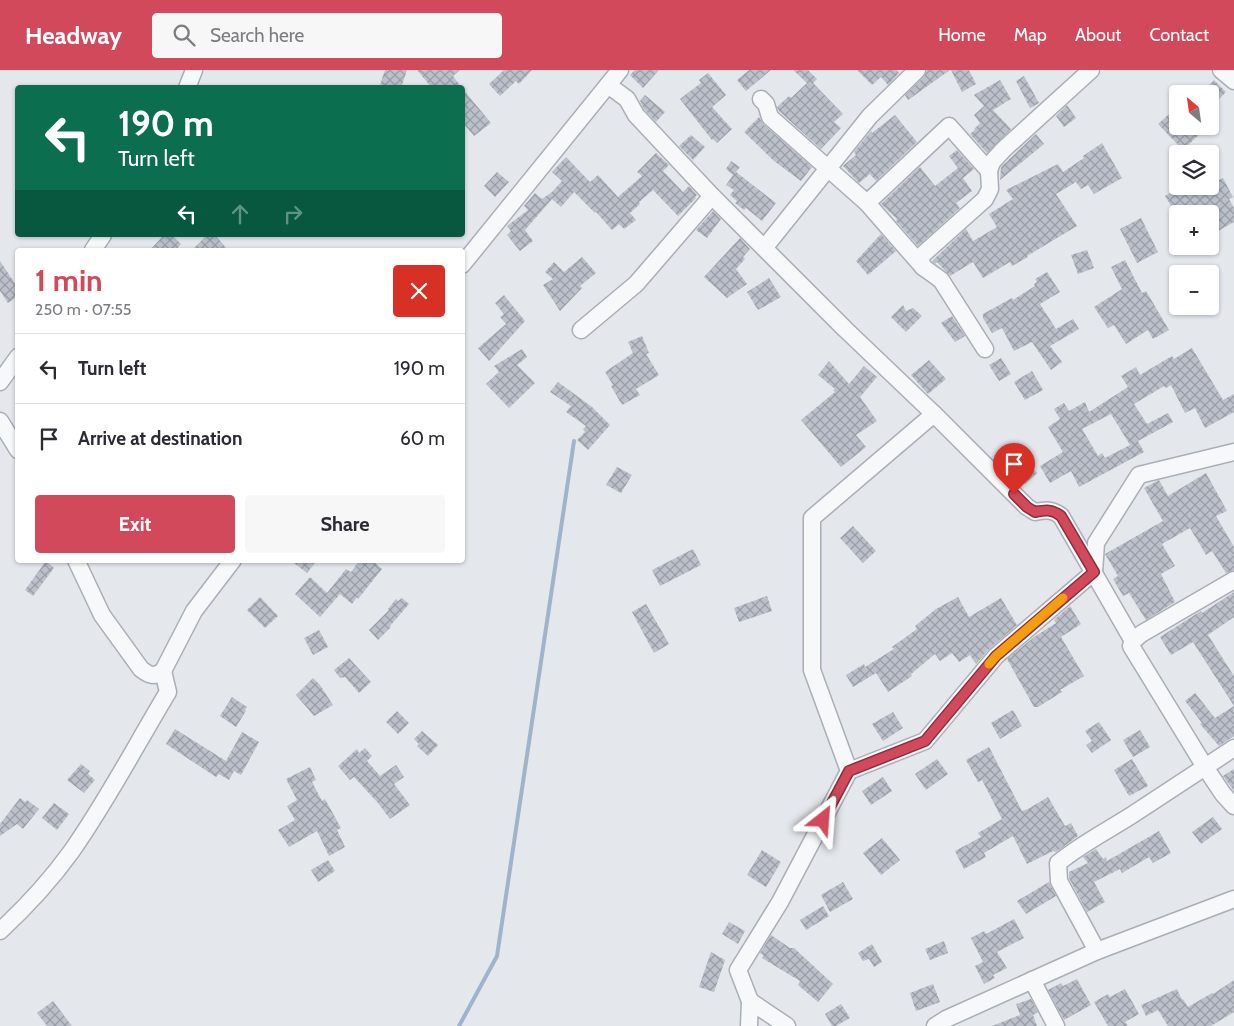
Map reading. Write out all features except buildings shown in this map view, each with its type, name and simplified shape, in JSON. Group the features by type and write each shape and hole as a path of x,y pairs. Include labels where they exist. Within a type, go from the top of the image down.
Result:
{"street":[{"path":"188,85 194,70"},
{"path":"465,262 620,70"},
{"path":"765,247 870,116 917,70"},
{"path":"923,267 920,258 985,199 990,189 989,171 992,162 1092,70"},
{"path":"608,85 627,99 636,115 712,196 1027,507 1035,512 1047,510 1061,516 1133,641"},
{"path":"761,100 766,104 770,117 868,203 923,267 941,280 985,349"},
{"path":"868,203 949,126 989,171"},
{"path":"581,330 636,284 712,196"},
{"path":"0,382 15,361"},
{"path":"849,771 812,670 812,518 934,414"},
{"path":"0,421 15,445"},
{"path":"749,1026 750,1001 738,970 780,902 849,771 925,741 996,656 1094,572 1096,543 1139,474 1234,452"},
{"path":"77,563 102,615 141,669 149,675 156,676 164,671 194,611 231,563"},
{"path":"1234,580 1133,641 1131,646 1205,767 1223,794 1234,806"},
{"path":"0,931 26,906 70,853 91,821 168,692 164,671"},
{"path":"1097,952 1059,881 1058,863 1078,847 1098,837 1234,748"},
{"path":"935,1026 946,1019 1097,952 1234,899"},
{"path":"1032,980 1056,1026"},
{"path":"750,1001 787,1026"}],"waterway":[{"path":"459,1026 497,956 574,441"}],"slow traffic":[{"path":"989,664 1063,598"}],"route":[{"path":"823,820 849,771 925,741 996,656 1094,572 1061,516 1047,510 1035,512 1014,494"}]}
